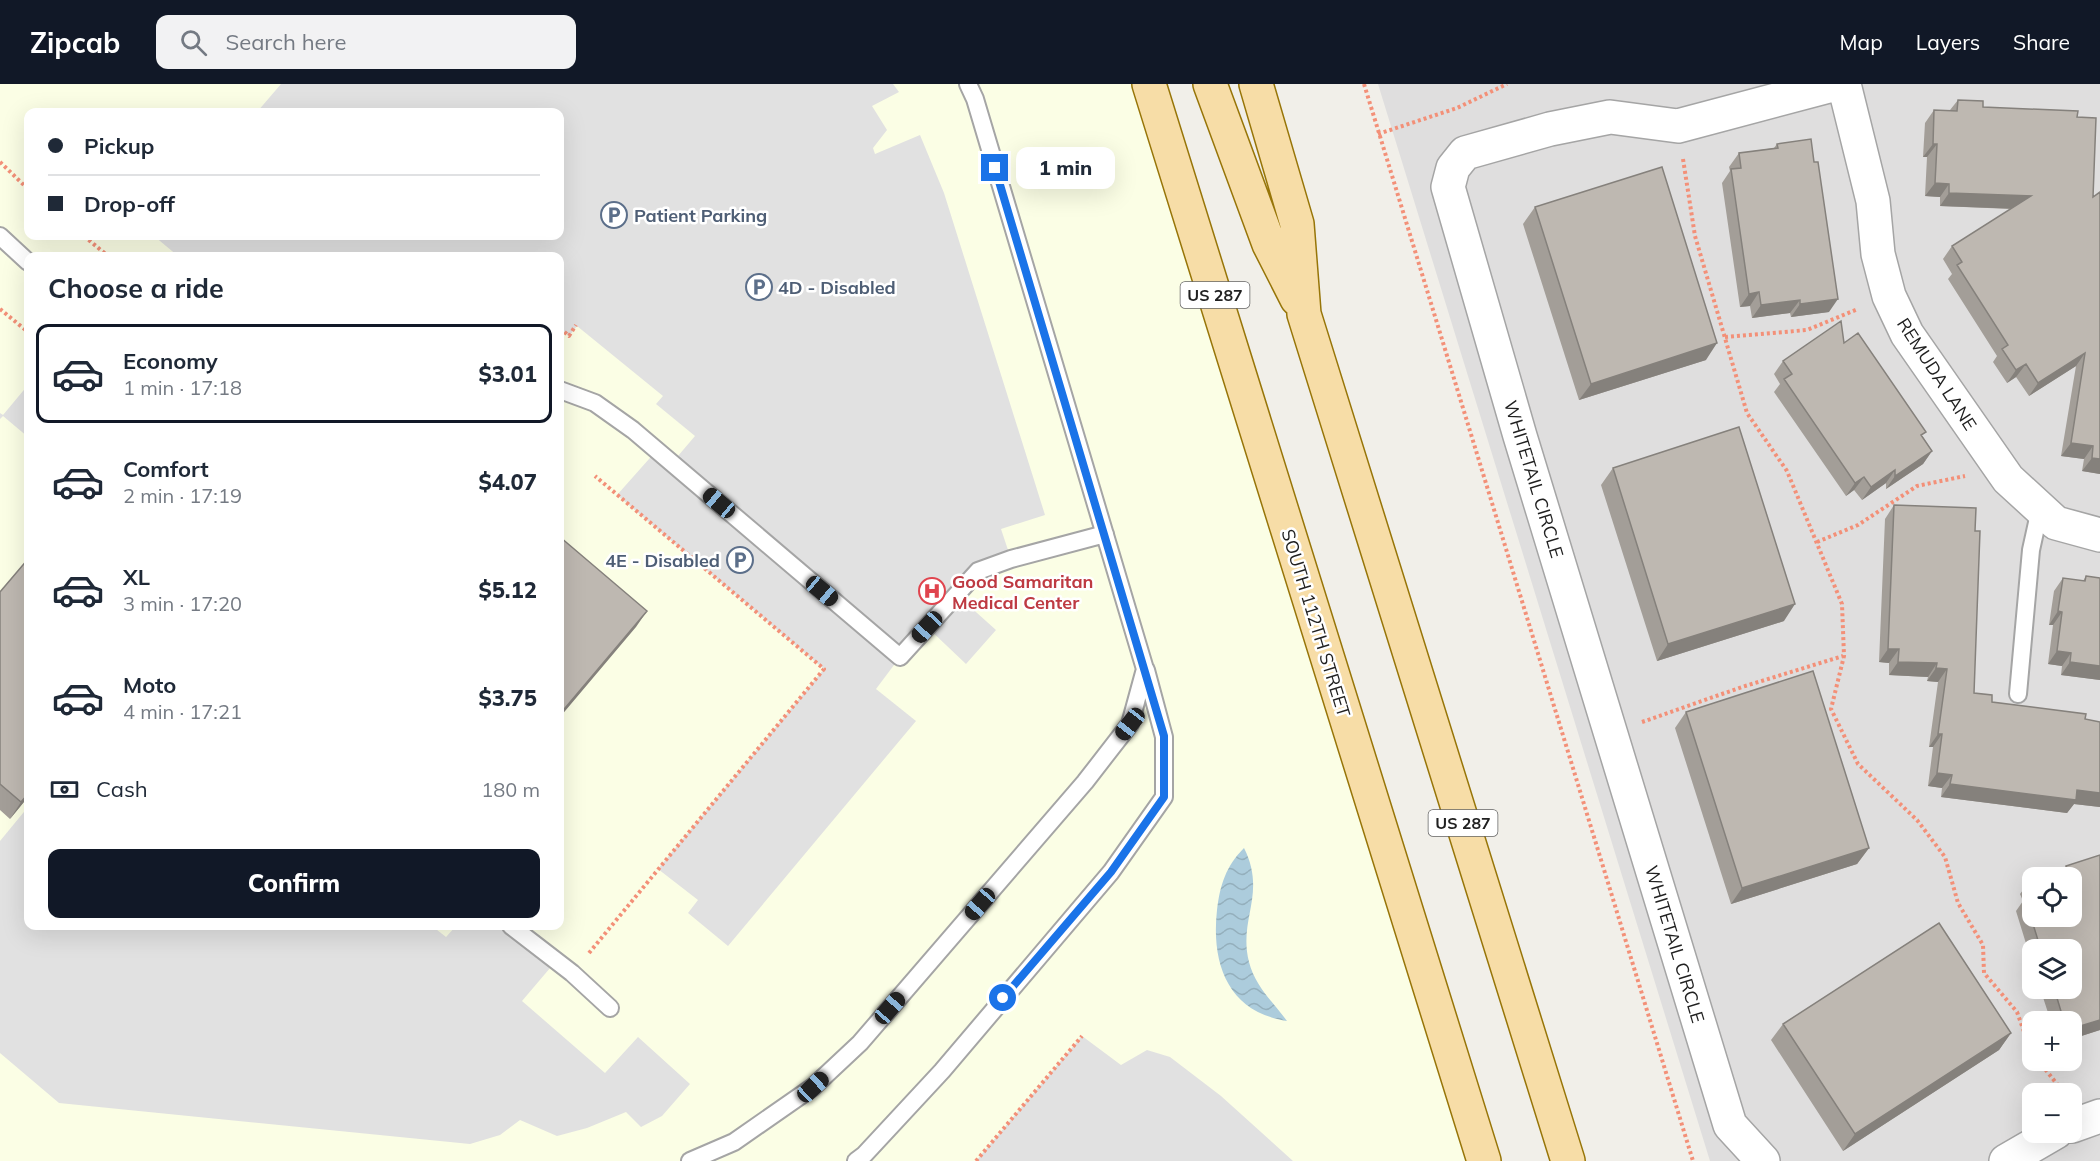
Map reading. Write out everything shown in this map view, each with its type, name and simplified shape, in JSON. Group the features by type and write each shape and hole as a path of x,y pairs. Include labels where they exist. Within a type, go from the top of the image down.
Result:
{"main road":[{"name":"SOUTH 112TH STREET","path":"1149,84 1484,1161"},
{"path":"1210,84 1269,244 1304,315"},
{"name":"US 287","path":"1256,84 1297,224 1304,315 1568,1161"}],"street":[{"name":"WHITETAIL CIRCLE","path":"1763,1161 1730,1125 1520,436 1448,187 1453,168 1465,153 1550,129 1610,117 1678,126 1836,84"},
{"name":"REMUDA LANE","path":"1844,84 1873,201 1878,254 1889,296 1907,334 2007,479 2056,523 2100,535"},
{"path":"2082,1122 2100,1116"},
{"path":"2006,1161 2037,1143"}],"lane":[{"path":"856,1161 942,1071 1111,872 1164,797 1164,736 975,99 968,84"},
{"path":"0,236 24,258"},
{"path":"564,391 595,403 633,430 900,657 978,571 1011,559 1105,534"},
{"path":"2018,694 2031,550 2040,509"},
{"path":"690,1161 734,1142 813,1087 860,1043 1085,782 1130,724 1145,669"},
{"path":"516,930 572,973 610,1008"}],"path":[{"path":"1364,84 1693,1161"},
{"path":"1378,134 1457,108 1507,84"},
{"path":"1678,126 1695,236 1747,414 1786,471 1842,603 1844,656 1831,709 1858,764 1917,820 1945,856 1958,903 1983,945 1984,973 2017,1012 2022,1026"},
{"path":"0,162 24,185"},
{"path":"89,240 103,252"},
{"path":"1725,337 1808,330 1889,296"},
{"path":"0,309 24,329"},
{"path":"564,332 569,336 576,325"},
{"path":"1816,542 1858,525 1917,486 1968,475 1995,462"},
{"path":"572,973 824,669 595,476"},
{"path":"1565,742 1611,733 1742,687 1844,656"},
{"path":"976,1161 1082,1036"},
{"path":"2046,1071 2056,1083"}],"shaded area":[{"name":"Good Samaritan Medical Center","path":"0,84 1151,84 1478,1161 0,1161"},
{"path":"281,84 893,84 899,92 872,106 887,130 873,148 875,154 920,135 944,193 1045,515 1001,529 1011,559 957,595 996,630 966,664 927,627 876,689 916,721 728,946 688,913 698,900 658,869 824,669 617,495 657,450 672,463 695,436 656,404 663,396 577,326 569,336 564,332 564,252 173,252 159,240 564,240 564,108 260,108"},
{"path":"1378,84 2100,84 2100,1161 1710,1161"},
{"path":"24,390 24,434 3,416 0,419 0,413 3,415"},
{"path":"24,812 24,930 437,930 446,937 452,930 516,930 556,961 522,1001 605,1073 638,1037 690,1084 662,1116 641,1127 626,1112 587,1128 557,1136 520,1120 500,1135 470,1144 59,1103 0,1053 0,841"},
{"path":"1082,1036 1121,1065 1147,1050 1170,1057 1221,1096 1293,1161 976,1161"}],"water":[{"path":"1244,848 1253,879 1247,933 1249,962 1260,986 1287,1021 1267,1016 1250,1007 1237,996 1221,966 1216,930 1220,892 1228,869"}],"building":[{"path":"1958,100 1983,101 1983,107 2078,111 2077,117 2096,118 2093,197 2100,192 2100,459 2092,458 2093,446 2071,443 2085,353 2038,383 2026,364 2016,370 2002,349 2008,345 1957,265 1962,262 1952,246 2031,196 1949,193 1949,184 1935,183 1937,144 1933,144 1934,110 1957,111"},
{"path":"1811,139 1814,162 1818,162 1838,299 1800,304 1800,300 1761,305 1759,292 1749,294 1731,169 1741,168 1739,153 1778,148 1777,144"},
{"path":"1662,167 1717,343 1591,384 1535,207"},
{"path":"1841,321 1844,343 1858,333 1926,432 1921,435 1932,451 1895,476 1895,470 1871,487 1864,477 1855,483 1784,379 1792,374 1783,361"},
{"path":"1739,427 1795,604 1668,644 1613,468"},
{"path":"1894,505 1976,508 1975,531 1980,531 1974,693 1992,695 1992,702 2086,714 2085,719 2100,722 2100,793 2077,790 2076,800 1950,784 1952,775 1937,773 1942,734 1938,734 1947,669 1936,668 1937,663 1898,662 1899,649 1888,649"},
{"path":"564,540 647,611 564,709"},
{"path":"24,564 24,799 21,802 0,784 0,592"},
{"path":"2086,576 2100,578 2100,666 2070,662 2071,653 2057,651 2062,612 2058,611 2063,578 2085,581"},
{"path":"1813,671 1869,848 1742,888 1686,712"},
{"path":"2100,855 2100,1020 2082,1025 2082,1011 2061,1011 2057,999 2082,999 2082,939 2038,939 2034,927 2082,927 2082,867 2066,866"},
{"path":"1939,923 2011,1033 1855,1134 1783,1024"}],"place":[{"name":"Patient Parking","path":"614,215"},
{"name":"4D - Disabled","path":"759,287"},
{"name":"4E - Disabled","path":"740,560"},
{"name":"Good Samaritan Medical Center","path":"932,591"}],"route":[{"path":"995,168 1164,736 1164,797 1111,872 1003,998"}]}
